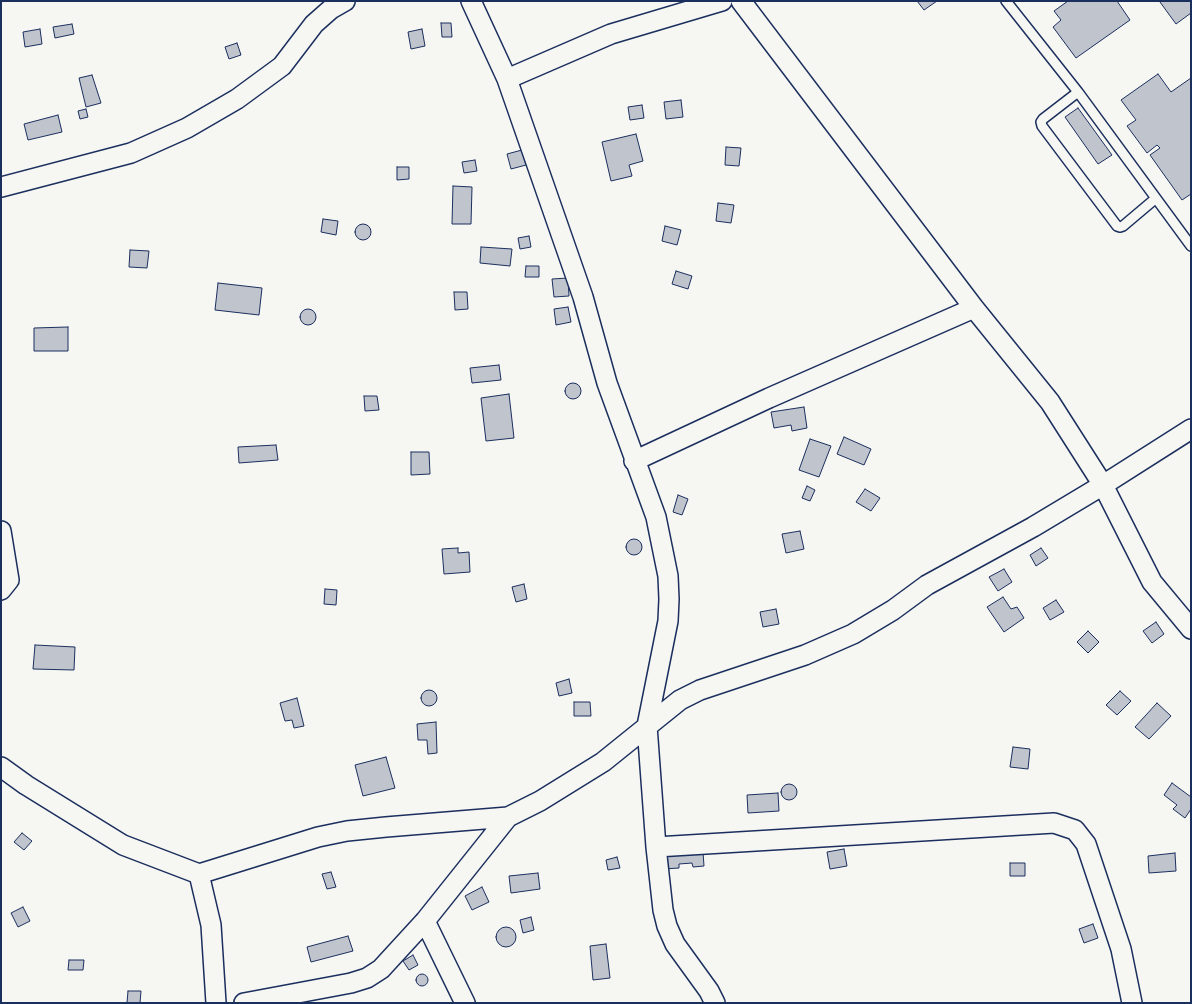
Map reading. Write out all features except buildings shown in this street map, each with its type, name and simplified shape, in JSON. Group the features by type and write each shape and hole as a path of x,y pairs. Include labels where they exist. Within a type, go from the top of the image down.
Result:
{"street":[{"path":"1,187 131,153 187,128 237,99 282,66 314,24 331,9 345,1"},
{"path":"471,1 507,79 583,297 607,382 634,461 656,517 668,576 669,599 668,620 647,726 656,847 663,910 667,926 675,944 709,991 715,1003"},
{"path":"507,79 611,34 722,1"},
{"path":"741,1 974,308 1050,402 1103,486 1152,582 1191,629"},
{"path":"634,461 769,398 974,308"},
{"path":"1,766 26,785 123,845 199,874 318,837 348,831 508,817 540,801 602,762 680,700 700,690 806,655 853,634 893,610 927,585 1033,527 1103,486 1191,428"},
{"path":"1,531 9,580 1,590"},
{"path":"244,1003 351,984 368,978 381,969 425,921 508,817"},
{"path":"656,847 1054,823 1075,830 1086,844 1121,949 1132,1003"},
{"path":"199,874 211,925 216,1003"},
{"path":"425,921 465,1003"}],"lane":[{"path":"1006,1 1078,92 1155,199 1191,246"},
{"path":"1078,92 1043,118 1041,122 1042,126 1117,226 1123,226 1155,199"}]}
